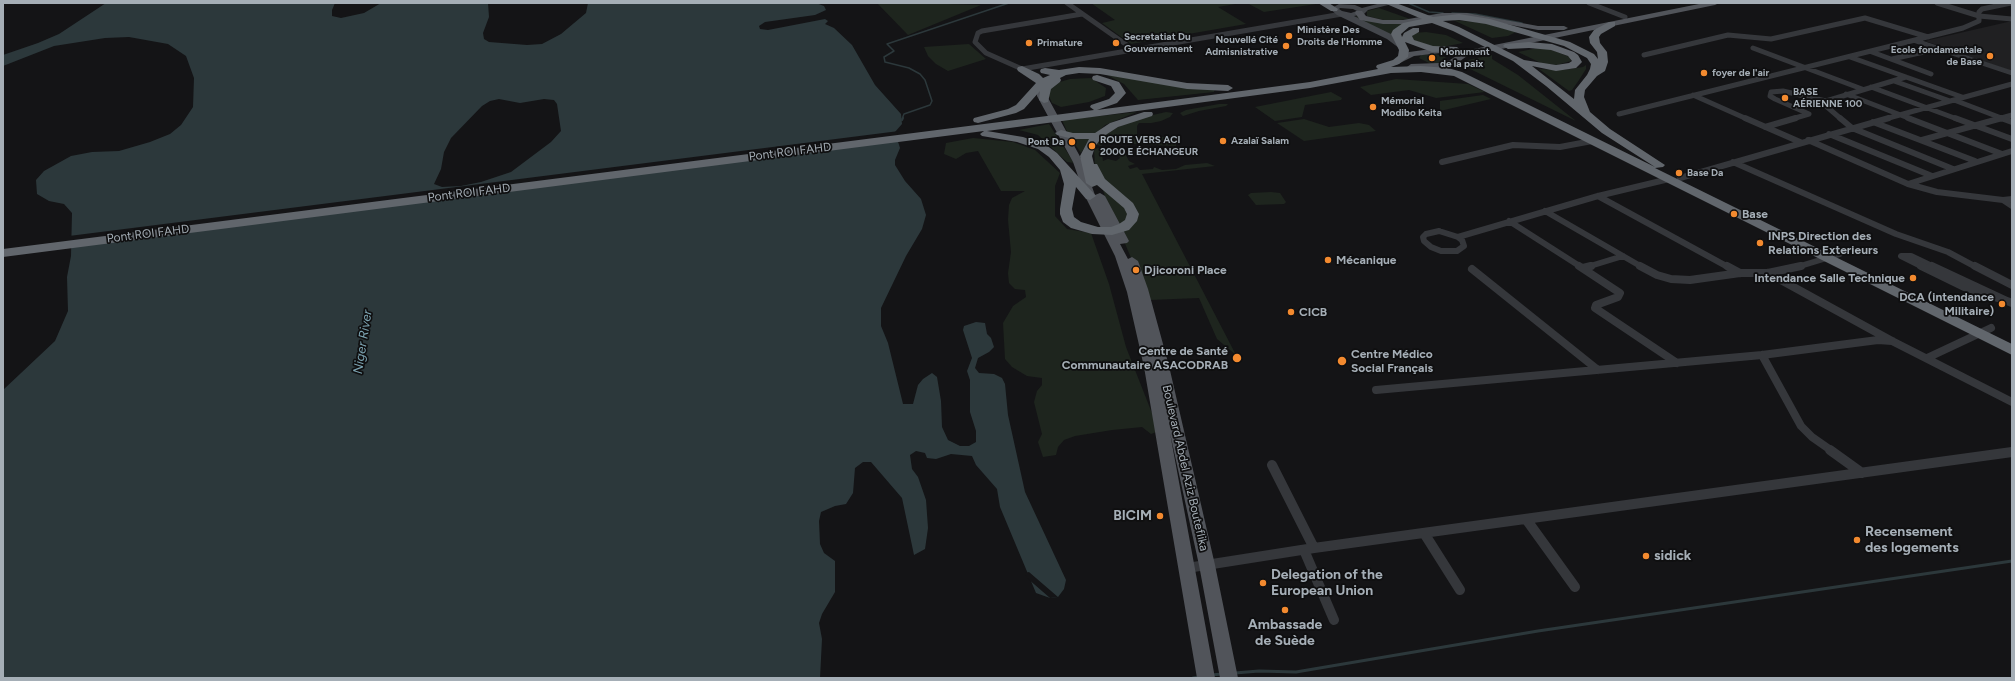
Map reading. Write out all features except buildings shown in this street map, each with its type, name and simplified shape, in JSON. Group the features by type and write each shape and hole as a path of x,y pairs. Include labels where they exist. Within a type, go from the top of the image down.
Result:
{"highway":[{"path":"1322,3 1341,9"},
{"path":"1376,3 1390,5 1467,37 1509,54 1537,65 1556,68 1572,66 1577,62 1575,57 1571,54 1552,47 1529,45 1509,54"},
{"path":"1076,113 1310,84 1394,66 1404,53 1396,34 1401,27 1443,18 1478,19 1567,44 1581,50 1594,61 1595,69 1592,76"},
{"path":"1585,114 1578,97 1580,90 1592,76 1601,69 1603,62 1602,52 1595,43 1594,37 1597,32 1612,24"},
{"path":"1454,50 1424,47 1411,42 1407,37 1408,33 1422,29 1467,37"},
{"path":"1509,54 1550,84 1606,131 1671,178"},
{"path":"1509,54 1624,152 1671,178"},
{"path":"908,135 1046,118 1296,82 1376,68 1394,66 1448,71 1458,74 1592,142 1834,256 1985,331 2012,350"},
{"path":"1020,68 1035,76 1041,73 1100,71 1187,86 1209,88 1296,82"},
{"path":"908,135 1012,111 1025,102 1041,73"},
{"path":"1044,100 1046,88 1050,84 1069,77 1100,78 1115,84 1119,88 1120,92 1113,101 1076,113"},
{"path":"1092,183 1086,156 1089,147 1097,136 1122,122 1155,113 1302,88 1310,84"},
{"path":"1066,169 1070,184 1066,214 1076,225 1105,231 1124,227 1131,221 1133,214 1129,206 1109,189 1095,174 1092,162 1092,150 1097,140 1122,122"},
{"path":"908,135 974,133 1014,138 1042,147 1066,169 1090,196"},
{"path":"1061,133 1073,136 1097,136"},
{"name":"Pont ROI FAHD","path":"38,246 908,135"},
{"path":"3,248 38,246"},
{"path":"3,253 38,246"},
{"path":"1985,331 2012,338"}],"main road":[{"path":"1394,66 1412,54 1454,50 1689,3"},
{"path":"1394,66 1440,66 1453,62 1464,54 1509,54 1612,24 1715,3"},
{"path":"1360,13 1368,20 1390,23 1453,14 1486,17 1543,28 1574,27"},
{"path":"1041,73 1041,92 1044,100 1081,168"},
{"name":"Boulevard Abdel Aziz Bouteflika","path":"1081,168 1092,183 1112,218 1130,256 1142,289 1207,566 1229,678"},
{"name":"Boulevard Abdel Aziz Bouteflika","path":"1081,168 1090,196 1121,256 1133,292 1151,367 1206,678"}],"street":[{"path":"1067,3 1132,48 1341,9 1360,13 1366,8 1390,5"},
{"path":"1082,14 990,29 978,33 975,42 982,50 991,56 1020,68 1041,73 1132,48 1376,3"},
{"path":"1589,3 1625,17"},
{"path":"1937,3 1979,16 2012,18"},
{"path":"1984,3 1993,6"},
{"path":"1619,114 1872,52 1973,25 1979,21 1979,16 1982,9 2011,3"},
{"path":"1341,9 1390,37 1402,46"},
{"path":"1644,55 1728,36 1772,39 1865,18 1876,20 1928,37"},
{"path":"1915,40 2012,73"},
{"path":"1753,48 1862,90"},
{"path":"1872,52 1931,74"},
{"path":"1891,59 1924,52"},
{"path":"1850,57 1962,97"},
{"path":"1765,127 1809,114 1775,99 1770,96 1771,92 1783,91 1826,101 1906,77"},
{"path":"1894,81 2012,122"},
{"path":"1458,236 1462,240 1464,246 1458,251 1448,252 1431,247 1424,241 1423,237 1430,232 1439,231 1458,236 1598,196 1733,162 1925,107 2012,84"},
{"path":"1871,87 2012,139"},
{"path":"1846,94 2002,154"},
{"path":"1693,95 1800,142"},
{"path":"1826,101 1826,106 1852,128 1953,169"},
{"path":"1922,140 2012,115"},
{"path":"1873,122 1975,162"},
{"path":"1829,134 1932,176"},
{"path":"1808,140 1908,184 1936,192 2003,200 2012,199"},
{"path":"1442,162 1513,145 1560,148 1592,142"},
{"path":"1908,184 2012,151"},
{"path":"1733,162 1896,234 1948,252 2012,285"},
{"path":"1598,196 1740,273"},
{"path":"2003,200 2012,206"},
{"path":"1545,211 1657,275 1671,279 1690,280 1740,273 1768,273 1786,270 1834,256"},
{"path":"1509,221 1583,268 1620,294 1618,297 1596,305 1595,308 1677,363"},
{"path":"1583,268 1623,256"},
{"path":"1901,256 1911,256 2010,302 1964,287 1901,256"},
{"path":"1472,269 1598,370"},
{"path":"1768,273 1892,341 2012,402"},
{"path":"1927,358 1985,331"},
{"path":"1376,390 1762,355 1878,340 1892,341"},
{"path":"1762,355 1801,426 1812,437 1862,473"},
{"path":"1187,568 1309,549 2012,452"},
{"path":"1272,465 1309,549 1334,620"},
{"path":"1526,519 1575,587"},
{"path":"1424,533 1460,590"}],"shaded area":[{"path":"877,3 917,3 981,5 908,35"},
{"path":"1091,3 1241,3 1218,7 1246,24 1131,44 1102,23 1115,20"},
{"path":"1247,3 1315,3 1316,4 1264,12"},
{"path":"1379,8 1410,19 1388,21 1367,16 1367,11"},
{"path":"1358,16 1362,19 1413,22 1393,37 1355,17"},
{"path":"1453,20 1484,23 1516,32 1508,36 1492,38"},
{"name":"Ecole fondamentale de Base","path":"2012,21 2012,71 1925,41"},
{"path":"1426,32 1446,35 1463,43 1437,48 1413,40 1412,36 1415,33"},
{"path":"969,44 986,59 948,71 936,64 928,56 924,47"},
{"path":"1538,48 1549,49 1570,57 1571,61 1557,65 1543,64 1518,52"},
{"path":"1436,54 1445,57 1448,61 1446,63 1431,64 1419,58 1421,55"},
{"path":"1492,55 1492,59 1518,75 1576,121 1462,65 1468,60"},
{"path":"1586,65 1586,69 1579,80 1572,90 1569,91 1539,69 1564,70 1583,67"},
{"path":"1107,75 1215,88 1214,92 1138,100 1124,84"},
{"path":"1091,78 1106,88 1105,96 1089,102 1061,107 1052,103 1048,94 1049,87 1070,79"},
{"path":"1396,79 1468,84 1485,92 1436,98 1409,90 1371,95 1360,87"},
{"path":"1331,92 1342,98 1341,100 1305,105 1302,117 1275,121 1255,107"},
{"path":"1483,95 1491,99 1440,111 1440,101"},
{"path":"1219,104 1228,104 1226,106 1199,111 1183,116 1180,113 1186,110"},
{"path":"1137,112 1105,125 1087,143 1081,153 1069,136 1062,120"},
{"path":"1166,112 1173,113 1170,117 1161,121 1139,123 1137,126 1137,135 1176,138 1176,146 1114,143 1114,139 1109,138 1101,146 1097,145 1098,141 1114,129 1135,119"},
{"path":"1304,119 1329,127 1359,123 1369,125 1376,131 1304,141 1277,123"},
{"path":"1049,124 1074,163 1067,162 1038,135 1019,130"},
{"path":"973,138 1013,142 1035,150 1060,173 1055,186 1055,216 1067,229 1091,233 1109,284 1126,347 1159,431 1151,434 1142,427 1075,436 1064,440 1058,447 1056,455 1043,457 1038,442 1042,434 1034,402 1037,391 1042,385 1042,378 1027,376 1012,367 1005,359 1003,323 1013,306 1026,297 1025,290 1015,289 1009,283 1008,273 1011,252 1008,220 1009,205 1012,198 1025,191 1001,191 978,151 966,153 956,159 944,154 946,143"},
{"path":"1099,148 1108,150 1108,153 1102,155 1103,161 1108,159 1116,161 1120,158 1117,149 1124,151 1129,161 1135,164 1128,166 1130,169 1137,167 1140,170 1153,169 1154,167 1162,170 1176,169 1185,165 1207,163 1215,166 1142,174 1236,355 1217,339 1199,298 1149,300 1106,199 1095,167 1094,149"},
{"path":"1251,193 1280,193 1286,202 1284,204 1256,205 1248,195"}],"water":[{"name":"Niger River","path":"106,3 335,3 332,10 332,16 341,18 364,13 381,3 488,3 489,17 483,33 484,39 489,42 527,45 542,44 561,34 586,13 588,3 816,3 824,6 826,10 815,15 765,22 759,26 760,29 768,30 825,19 828,21 825,24 834,28 852,45 875,85 901,114 902,124 895,132 900,148 895,160 895,165 905,181 921,199 926,215 922,229 906,256 881,308 881,326 888,343 903,404 913,404 918,385 923,379 932,373 937,377 941,401 942,427 948,440 960,446 969,446 976,442 976,431 970,412 970,380 967,371 972,358 963,330 964,326 976,322 985,323 987,334 991,338 994,347 989,352 978,358 975,368 979,373 994,374 1002,378 1005,384 1008,415 1025,492 1066,580 1064,589 1058,597 1050,598 1036,593 1000,507 997,489 976,465 972,456 951,454 936,459 927,458 925,453 916,451 910,455 912,469 918,477 926,500 928,528 925,549 914,555 902,498 871,462 863,462 855,468 853,493 846,504 835,506 821,512 819,521 820,544 824,553 835,561 835,592 822,614 819,623 822,639 820,678 3,678 3,390 55,341 68,311 67,277 71,256 72,213 64,204 49,201 37,194 36,180 44,171 71,156 92,152 119,151 150,142 170,134 181,125 193,107 194,78 186,56 168,44 129,37 105,38 54,46 3,66 3,55 59,34","holes":["499,99 520,103 544,99 554,100 557,104 561,131 551,142 511,172 481,182 461,186 442,187 434,184 441,169 444,152 451,138 482,106 490,101"]}],"pier":[{"path":"899,131 897,133 900,140 69,247 69,236"},
{"path":"1029,572 1058,597 1050,598 1027,578 1025,573"}],"waterway":[{"path":"902,119 904,114 930,105 932,101 925,80 920,74 909,68 885,62 884,57 894,51 887,44 1009,3"},
{"path":"1408,3 1429,12 1443,13"},
{"path":"1452,13 1475,14 1522,23"},
{"path":"1235,673 1259,671 1296,672 1538,631 2012,561"},
{"path":"1211,675 1222,674"},
{"path":"1193,678 1199,677"}],"place":[{"name":"Ministère Des Droits de l'Homme","path":"1289,36"},
{"name":"Primature","path":"1029,43"},
{"name":"Secretatiat Du Gouvernement","path":"1116,43"},
{"name":"Nouvellé Cité Admisnistrative","path":"1286,46"},
{"name":"Ecole fondamentale de Base","path":"1990,56"},
{"name":"Monument de la paix","path":"1432,58"},
{"name":"foyer de l'air","path":"1704,73"},
{"name":"BASE AÉRIENNE 100","path":"1785,98"},
{"name":"Mémorial Modibo Keita","path":"1373,107"},
{"name":"Azalaï Salam","path":"1223,141"},
{"name":"Pont Da","path":"1072,142"},
{"name":"ROUTE VERS ACI 2000 E ÉCHANGEUR","path":"1092,146"},
{"name":"Base Da","path":"1679,173"},
{"name":"Base","path":"1734,214"},
{"name":"INPS Direction des Relations Exterieurs","path":"1760,243"},
{"name":"Mécanique","path":"1328,260"},
{"name":"Djicoroni Place","path":"1136,270"},
{"name":"Intendance Salle Technique","path":"1913,278"},
{"name":"DCA (intendance Militaire)","path":"2002,304"},
{"name":"CICB","path":"1291,312"},
{"name":"Centre de Santé Communautaire ASACODRAB","path":"1237,358"},
{"name":"Centre Médico Social Français","path":"1342,361"},
{"name":"BICIM","path":"1160,516"},
{"name":"Recensement des logements","path":"1857,540"},
{"name":"sidick","path":"1646,556"},
{"name":"Delegation of the European Union","path":"1263,583"},
{"name":"Ambassade de Suède","path":"1285,610"}]}
